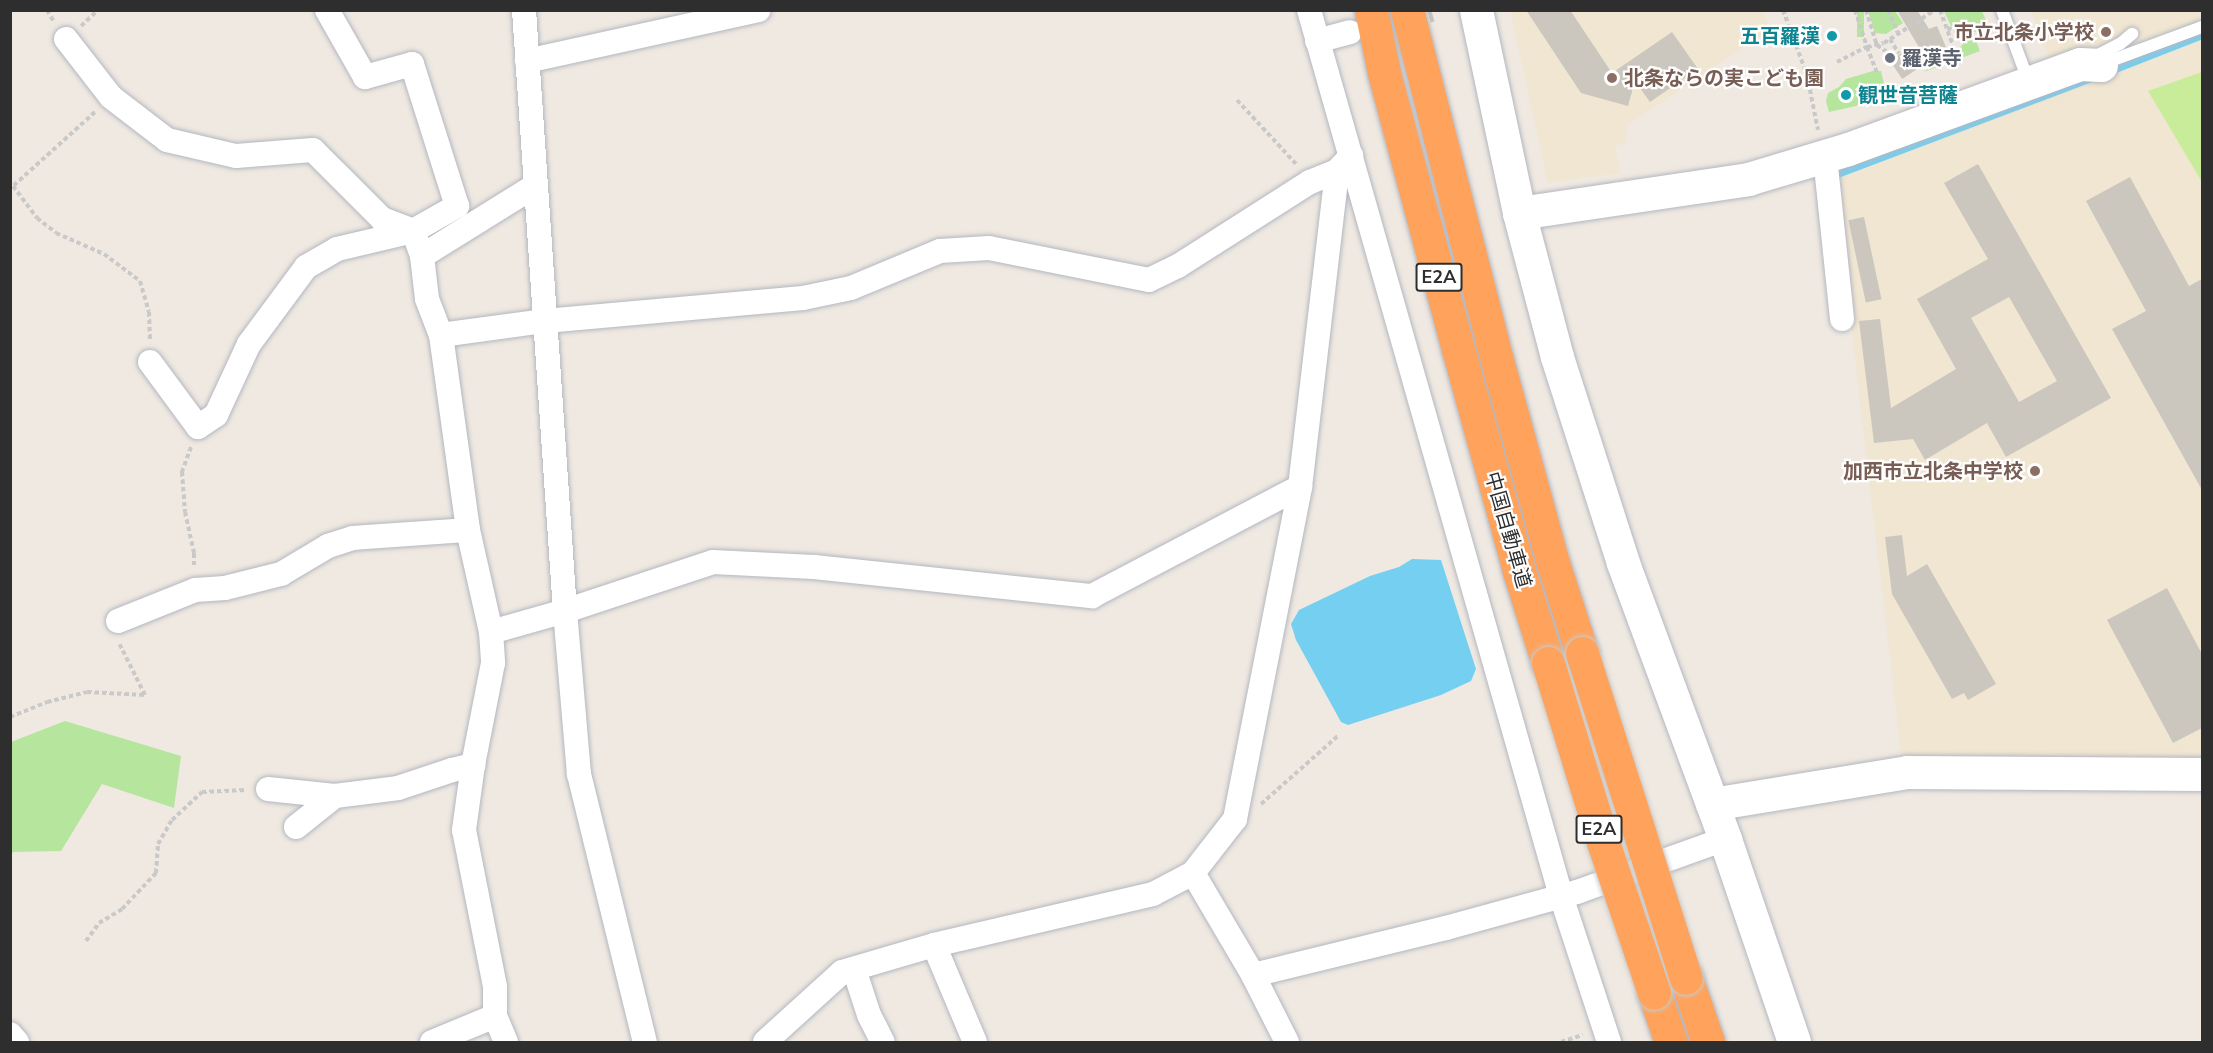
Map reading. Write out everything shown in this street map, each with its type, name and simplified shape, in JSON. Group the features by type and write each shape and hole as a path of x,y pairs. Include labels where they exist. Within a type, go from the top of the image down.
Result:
{"highway":[{"name":"中国自動車道","path":"1407,10 1492,342 1581,653 1708,1042"},
{"name":"中国自動車道","path":"1360,21 1403,142 1493,477 1548,663 1603,842 1671,1042"}],"street":[{"path":"150,362 198,427 216,415 249,344 306,267 337,249 413,231 457,206 412,64 365,77 327,10"},
{"path":"524,10 565,611 579,774 645,1042"},
{"path":"527,61 758,10"},
{"path":"1309,10 1344,164 1561,896 1609,1042"},
{"path":"1476,10 1519,213 1557,357 1620,552 1725,839 1794,1042"},
{"path":"1317,40 1360,21"},
{"path":"66,39 111,97 167,140 236,156 313,150 382,219 413,231 422,256 427,299 441,335 468,530 491,632 494,663 473,765 464,830 495,987 495,1016 506,1042"},
{"path":"1519,213 1748,179 1825,157 2029,81 2091,64"},
{"path":"1825,157 1842,319"},
{"path":"441,335 545,321 803,298 851,288 940,251 989,248 1149,280 1178,266 1310,182 1344,164"},
{"path":"765,1042 842,972 934,945 1153,894 1193,873 1234,819 1300,487 1344,164"},
{"path":"422,256 536,185"},
{"path":"491,632 565,611 713,562 814,567 1092,596 1300,487"},
{"path":"118,621 195,590 225,588 281,574 328,546 353,538 468,530"},
{"path":"268,789 334,796 398,788 473,765"},
{"path":"1712,804 1908,772 2202,774"},
{"path":"296,827 334,796"},
{"path":"1252,975 1446,928 1561,896 1725,839"},
{"path":"1193,873 1252,975 1287,1042"},
{"path":"934,945 975,1042"},
{"path":"854,969 869,1015 883,1042"},
{"path":"432,1042 495,1016"},
{"path":"10,1034 17,1042"}],"lane":[{"path":"2002,10 2029,81"},
{"path":"2091,64 2202,27"},
{"path":"2091,64 2132,34"}],"path":[{"path":"1783,10 1807,75 1825,157"},
{"path":"1855,10 1878,75"},
{"path":"1866,10 1877,45 1893,56 1899,53 1890,39"},
{"path":"1888,10 1898,33"},
{"path":"1837,62 1890,39 1935,10"},
{"path":"1940,10 1952,43"},
{"path":"1919,19 1924,31"},
{"path":"1946,28 1975,36"},
{"path":"111,97 12,186 38,218 56,233 104,254 140,281 149,312 150,362"},
{"path":"1237,100 1292,158 1310,182"},
{"path":"195,590 194,553 185,512 182,472 198,427"},
{"path":"10,717 47,702 87,693 145,695 119,643 118,621"},
{"path":"1234,819 1246,817 1340,735"},
{"path":"86,941 99,923 122,909 156,873 158,844 172,820 202,792 268,789"}],"shaded area":[{"name":"北条ならの実こども園","path":"1513,10 1763,11 1771,29 1626,126 1626,143 1615,146 1620,173 1548,183 1511,14"},
{"name":"市立北条小学校","path":"2031,11 2202,11 2202,21 2106,58 2098,44 2050,60"},
{"name":"加西市立北条中学校","path":"2202,40 2202,762 1902,761 1834,180"}],"green space":[{"path":"1857,11 1864,11 1864,37 1857,37"},
{"path":"1868,11 1895,11 1903,23 1886,34 1875,33"},
{"path":"1944,11 1982,11 1989,28 1974,32 1951,26"},
{"path":"1971,40 1977,43 1980,51 1924,72 1943,57 1958,51 1964,42"},
{"path":"1881,71 1885,88 1856,106 1829,112 1826,101 1828,93 1839,87 1846,79"},
{"path":"2202,72 2202,182 2148,91"},
{"path":"65,721 181,756 174,808 102,784 61,851 13,852 11,856 11,742"}],"water":[{"path":"1412,559 1441,560 1476,669 1471,681 1441,695 1348,725 1341,722 1296,640 1291,624 1299,610 1370,576 1399,567"}],"building":[{"path":"1526,10 1570,10 1612,73 1672,32 1698,69 1650,102 1635,81 1628,106 1581,93"},
{"path":"1897,10 1917,10 1929,29 1937,26 1946,47 1924,56"},
{"path":"1909,48 1921,66 1902,79 1890,61"},
{"path":"1978,164 2111,398 2006,457 1987,423 1925,460 1913,439 1874,443 1859,321 1880,319 1891,408 1956,369 1917,299 1988,259 1944,183","holes":["2009,297 2057,381 2019,402 1971,318"]},
{"path":"2130,177 2189,286 2202,279 2202,490 2112,329 2146,311 2086,201"},
{"path":"1864,217 1881,299 1866,302 1848,220"},
{"path":"1902,535 1907,576 1927,564 1996,684 1968,700 1964,693 1952,699 1892,594 1885,537"},
{"path":"2167,588 2202,654 2202,728 2173,743 2107,620"}],"waterway":[{"path":"2110,71 2202,35"},
{"path":"1832,176 2091,78"}],"tunnel":[{"path":"1358,30 1431,10"}],"place":[{"name":"市立北条小学校","path":"2106,32"},
{"name":"五百羅漢","path":"1832,36"},
{"name":"羅漢寺","path":"1890,58"},
{"name":"北条ならの実こども園","path":"1612,78"},
{"name":"観世音菩薩","path":"1846,95"},
{"name":"加西市立北条中学校","path":"2035,471"}]}
